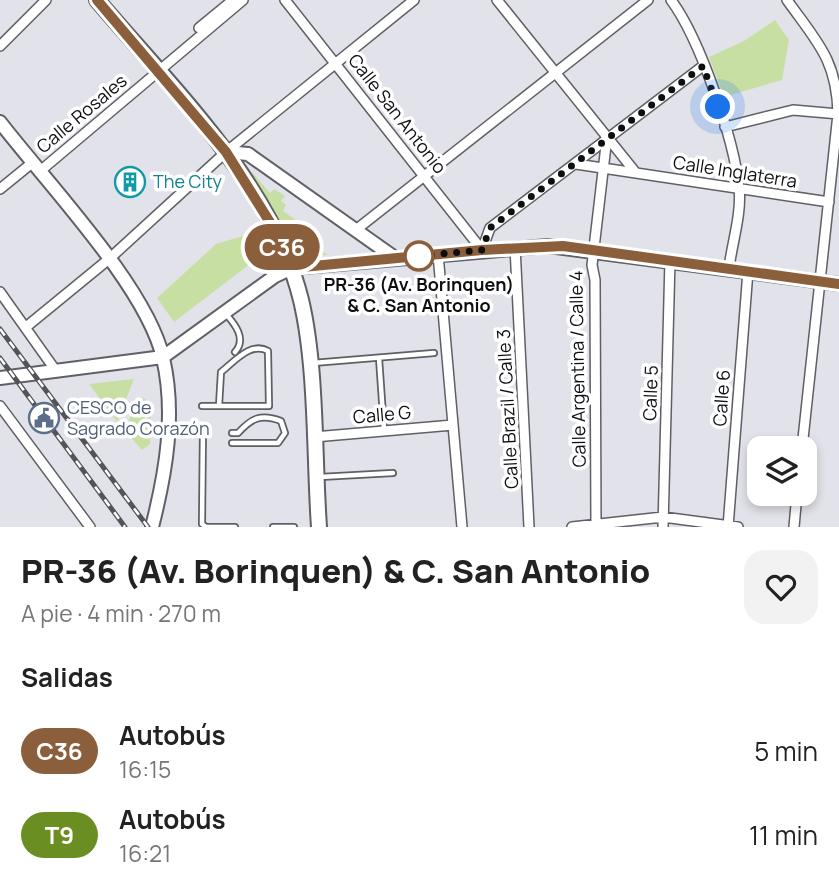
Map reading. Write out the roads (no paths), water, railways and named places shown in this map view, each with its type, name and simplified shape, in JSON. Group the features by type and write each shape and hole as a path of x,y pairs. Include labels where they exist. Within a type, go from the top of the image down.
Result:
{"main road":[{"path":"97,0 226,152 271,224 292,268 301,302 309,363 319,527"}],"street":[{"path":"0,46 46,0"},
{"name":"Calle Rosales","path":"0,190 35,167 233,0"},
{"name":"Calle Rosales","path":"155,68 243,0"},
{"name":"Calle San Antonio","path":"285,0 482,250"},
{"path":"26,327 108,259 226,152 414,0"},
{"path":"497,0 636,173"},
{"path":"357,229 648,0"},
{"path":"671,0 684,18 703,66 725,127 740,189 729,268"},
{"path":"786,0 829,58 838,88 839,114 803,436"},
{"path":"482,250 490,228 703,66"},
{"path":"725,127 793,110 839,114"},
{"path":"0,122 108,259 152,325 163,357 170,405 162,488 152,527"},
{"name":"Calle Argentina / Calle 4","path":"596,526 594,251 607,137"},
{"path":"226,152 248,154 395,258"},
{"name":"Calle Inglaterra","path":"576,164 830,202"},
{"path":"0,378 163,357 275,276 292,268 514,247 563,246 839,284"},
{"name":"Calle Brazil / Calle 3","path":"514,247 529,527"},
{"path":"438,254 462,527"},
{"name":"Calle 5","path":"663,522 670,260"},
{"name":"Calle 6","path":"732,527 748,271"},
{"path":"0,292 56,372"},
{"path":"0,406 90,527"},
{"name":"Calle G","path":"314,437 453,425"},
{"path":"794,527 796,506"},
{"path":"572,527 663,522 732,527"}],"lane":[{"path":"225,312 240,337 240,345 235,352"},
{"path":"202,406 219,406 269,406 269,356 261,347 253,348 221,372 219,406"},
{"path":"309,363 434,353"},
{"path":"379,358 384,431"},
{"path":"232,433 238,433 243,424 255,419 281,421 285,433 278,443 232,443"},
{"path":"203,428 202,524 206,527 235,527"},
{"path":"315,477 393,473"},
{"path":"273,527 294,527"}],"railway":[{"path":"0,329 148,527"},
{"path":"0,358 125,527"}],"place":[{"name":"The City","path":"130,182"},
{"name":"PR-36 (Av. Borinquen) & C. San Antonio","path":"419,256"},
{"name":"CESCO de Sagrado Corazón","path":"44,418"}]}
